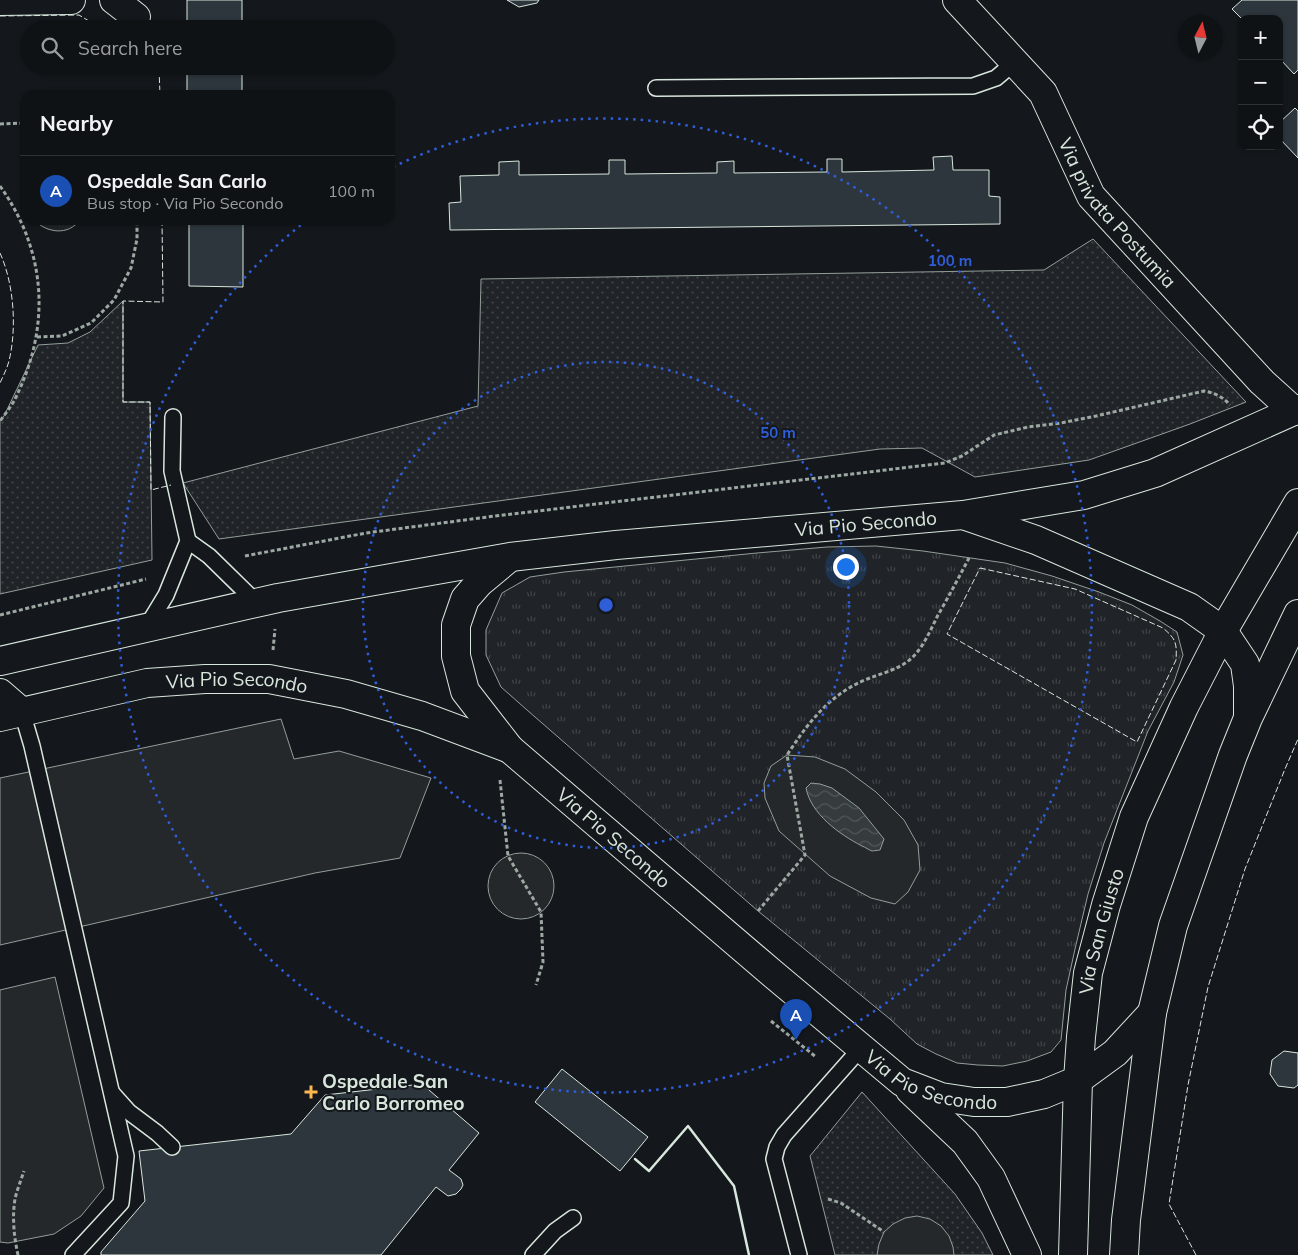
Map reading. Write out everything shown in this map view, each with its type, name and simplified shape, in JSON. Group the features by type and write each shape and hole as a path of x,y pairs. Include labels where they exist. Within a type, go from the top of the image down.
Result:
{"main road":[{"path":"0,1 70,0"},
{"path":"114,0 136,17"},
{"name":"Via privata Postumia","path":"957,0 1042,93 1091,196 1262,382 1296,410"},
{"name":"Via Pio Secondo","path":"0,661 257,602 510,557 616,545 963,515 1084,495 1155,474 1296,410"},
{"name":"Via San Giusto","path":"1073,1255 1080,1037 1088,973 1109,896 1134,817 1184,707 1223,631 1298,503"},
{"name":"Via Pio Secondo","path":"963,515 1036,540 1189,607 1223,631"},
{"path":"510,557 479,583 465,599 456,625 456,656 465,691 510,749"},
{"path":"1124,1255 1126,1220 1152,1013 1173,926 1248,718 1298,614"},
{"path":"1223,631 1245,664 1248,686 1248,718"},
{"name":"Via Pio Secondo","path":"11,714 147,683 204,679 269,679 346,694 422,716 510,749 902,1082 941,1097 974,1102 1007,1102 1044,1094 1078,1080 1115,1053 1152,1013"},
{"path":"0,693 11,714"},
{"path":"902,1082 965,1142 991,1178 1027,1255"}],"lane":[{"path":"656,88 972,86 996,78 1015,62"},
{"path":"146,628 166,595 188,541 172,471 173,417"},
{"path":"188,541 209,556 257,602"},
{"path":"11,714 32,746 126,1156 121,1203 73,1255"},
{"path":"799,1255 774,1159 780,1140 860,1048"},
{"path":"111,1092 129,1112 172,1147"},
{"path":"533,1255 555,1231 573,1218"}],"path":[{"path":"0,124 20,123"},
{"path":"0,186 12,203 20,220"},
{"path":"0,421 15,400 33,355 37,337 39,312 37,272 28,236 23,225"},
{"path":"37,337 62,336 91,323 114,300 131,268 137,239 137,225"},
{"path":"215,563 299,545 376,532 945,463 962,456 994,435 1028,427 1096,416 1204,391 1215,393 1226,400 1238,413 1262,425"},
{"path":"758,911 805,855 788,756 798,738 820,710 841,692 866,680 887,673 907,662 922,646 969,558"},
{"path":"0,615 175,572"},
{"path":"272,656 275,622"},
{"path":"499,775 508,856 541,912 544,962 536,985"},
{"path":"771,1021 816,1057"},
{"path":"18,1255 15,1241 15,1198 24,1172"},
{"path":"828,1199 842,1203 884,1232"}],"green space":[{"path":"40,225 75,225 70,229 57,231"},
{"path":"1093,239 1246,402 1089,460 975,477 922,448 880,449 219,539 183,483 478,406 481,279 1044,270"},
{"path":"123,301 123,402 150,402 152,560 0,594 0,421 38,345 68,343 90,332"},
{"path":"876,546 1005,563 1052,576 1132,605 1177,632 1183,655 1174,682 1148,731 1104,843 1088,894 1066,990 1061,1040 1051,1052 1027,1061 1003,1066 957,1063 917,1044 890,1019 758,911 501,687 486,655 486,630 502,593 530,577 757,553 827,547"},
{"path":"862,1092 955,1194 982,1233 993,1255 835,1255 810,1156"}],"shaded area":[{"path":"281,719 294,759 339,751 431,778 400,858 315,873 0,945 0,778"},
{"path":"787,755 815,757 845,769 876,792 904,820 918,845 920,870 908,892 895,904 871,898 830,876 779,831 765,798 764,783 771,766"},
{"path":"521,853 533,856 544,863 551,874 554,886 551,898 544,909 533,916 521,919 509,916 498,909 491,898 488,886 491,874 498,863 509,856"},
{"path":"55,977 104,1188 81,1216 54,1234 8,1243 0,1242 0,990"},
{"path":"917,1216 930,1219 941,1226 949,1236 954,1255 877,1255 884,1232 893,1224 905,1218"}],"water":[{"path":"811,783 832,788 859,808 884,839 880,850 872,851 862,846 844,836 827,822 820,815 809,797 806,788"}],"building":[{"path":"187,0 242,0 242,20 187,20"},
{"path":"507,0 539,0 537,3 519,7"},
{"path":"1242,0 1298,0 1298,70 1294,74 1283,62 1283,15 1238,15 1232,9"},
{"path":"187,75 242,75 242,90 187,90"},
{"path":"1295,108 1298,111 1298,158 1283,142 1283,119"},
{"path":"952,156 953,170 989,170 989,196 1000,197 1000,224 450,230 449,203 461,202 460,176 499,175 499,162 519,161 519,175 609,174 609,160 625,160 625,174 717,173 717,162 734,161 734,173 827,172 827,159 842,159 842,172 934,170 933,157"},
{"path":"189,225 243,225 243,287 189,286"},
{"path":"1284,1051 1298,1053 1298,1085 1294,1088 1278,1086 1270,1074 1272,1060"},
{"path":"562,1069 648,1137 620,1171 535,1102"},
{"path":"422,1084 479,1133 449,1170 461,1179 463,1185 461,1189 456,1194 448,1196 436,1187 381,1255 101,1255 101,1252 145,1201 139,1151 291,1134 325,1095"}],"fence":[{"path":"0,16 79,15 87,20"},
{"path":"159,75 160,90"},
{"path":"162,225 163,302 123,301 123,402 150,402 151,490 171,485"},
{"path":"0,253 5,265 13,306 13,335 9,361 0,383"},
{"path":"980,568 1075,589 1163,628 1171,635 1176,645 1176,660 1137,742 947,634 980,568"},
{"path":"1196,1255 1169,1204 1188,1085 1208,987 1245,869 1298,739"}],"wall":[{"path":"635,1159 649,1171 688,1126 734,1186 749,1255"}],"place":[{"name":"Ospedale San Carlo","path":"796,1040"},
{"name":"Ospedale San Carlo Borromeo","path":"311,1092"}]}
